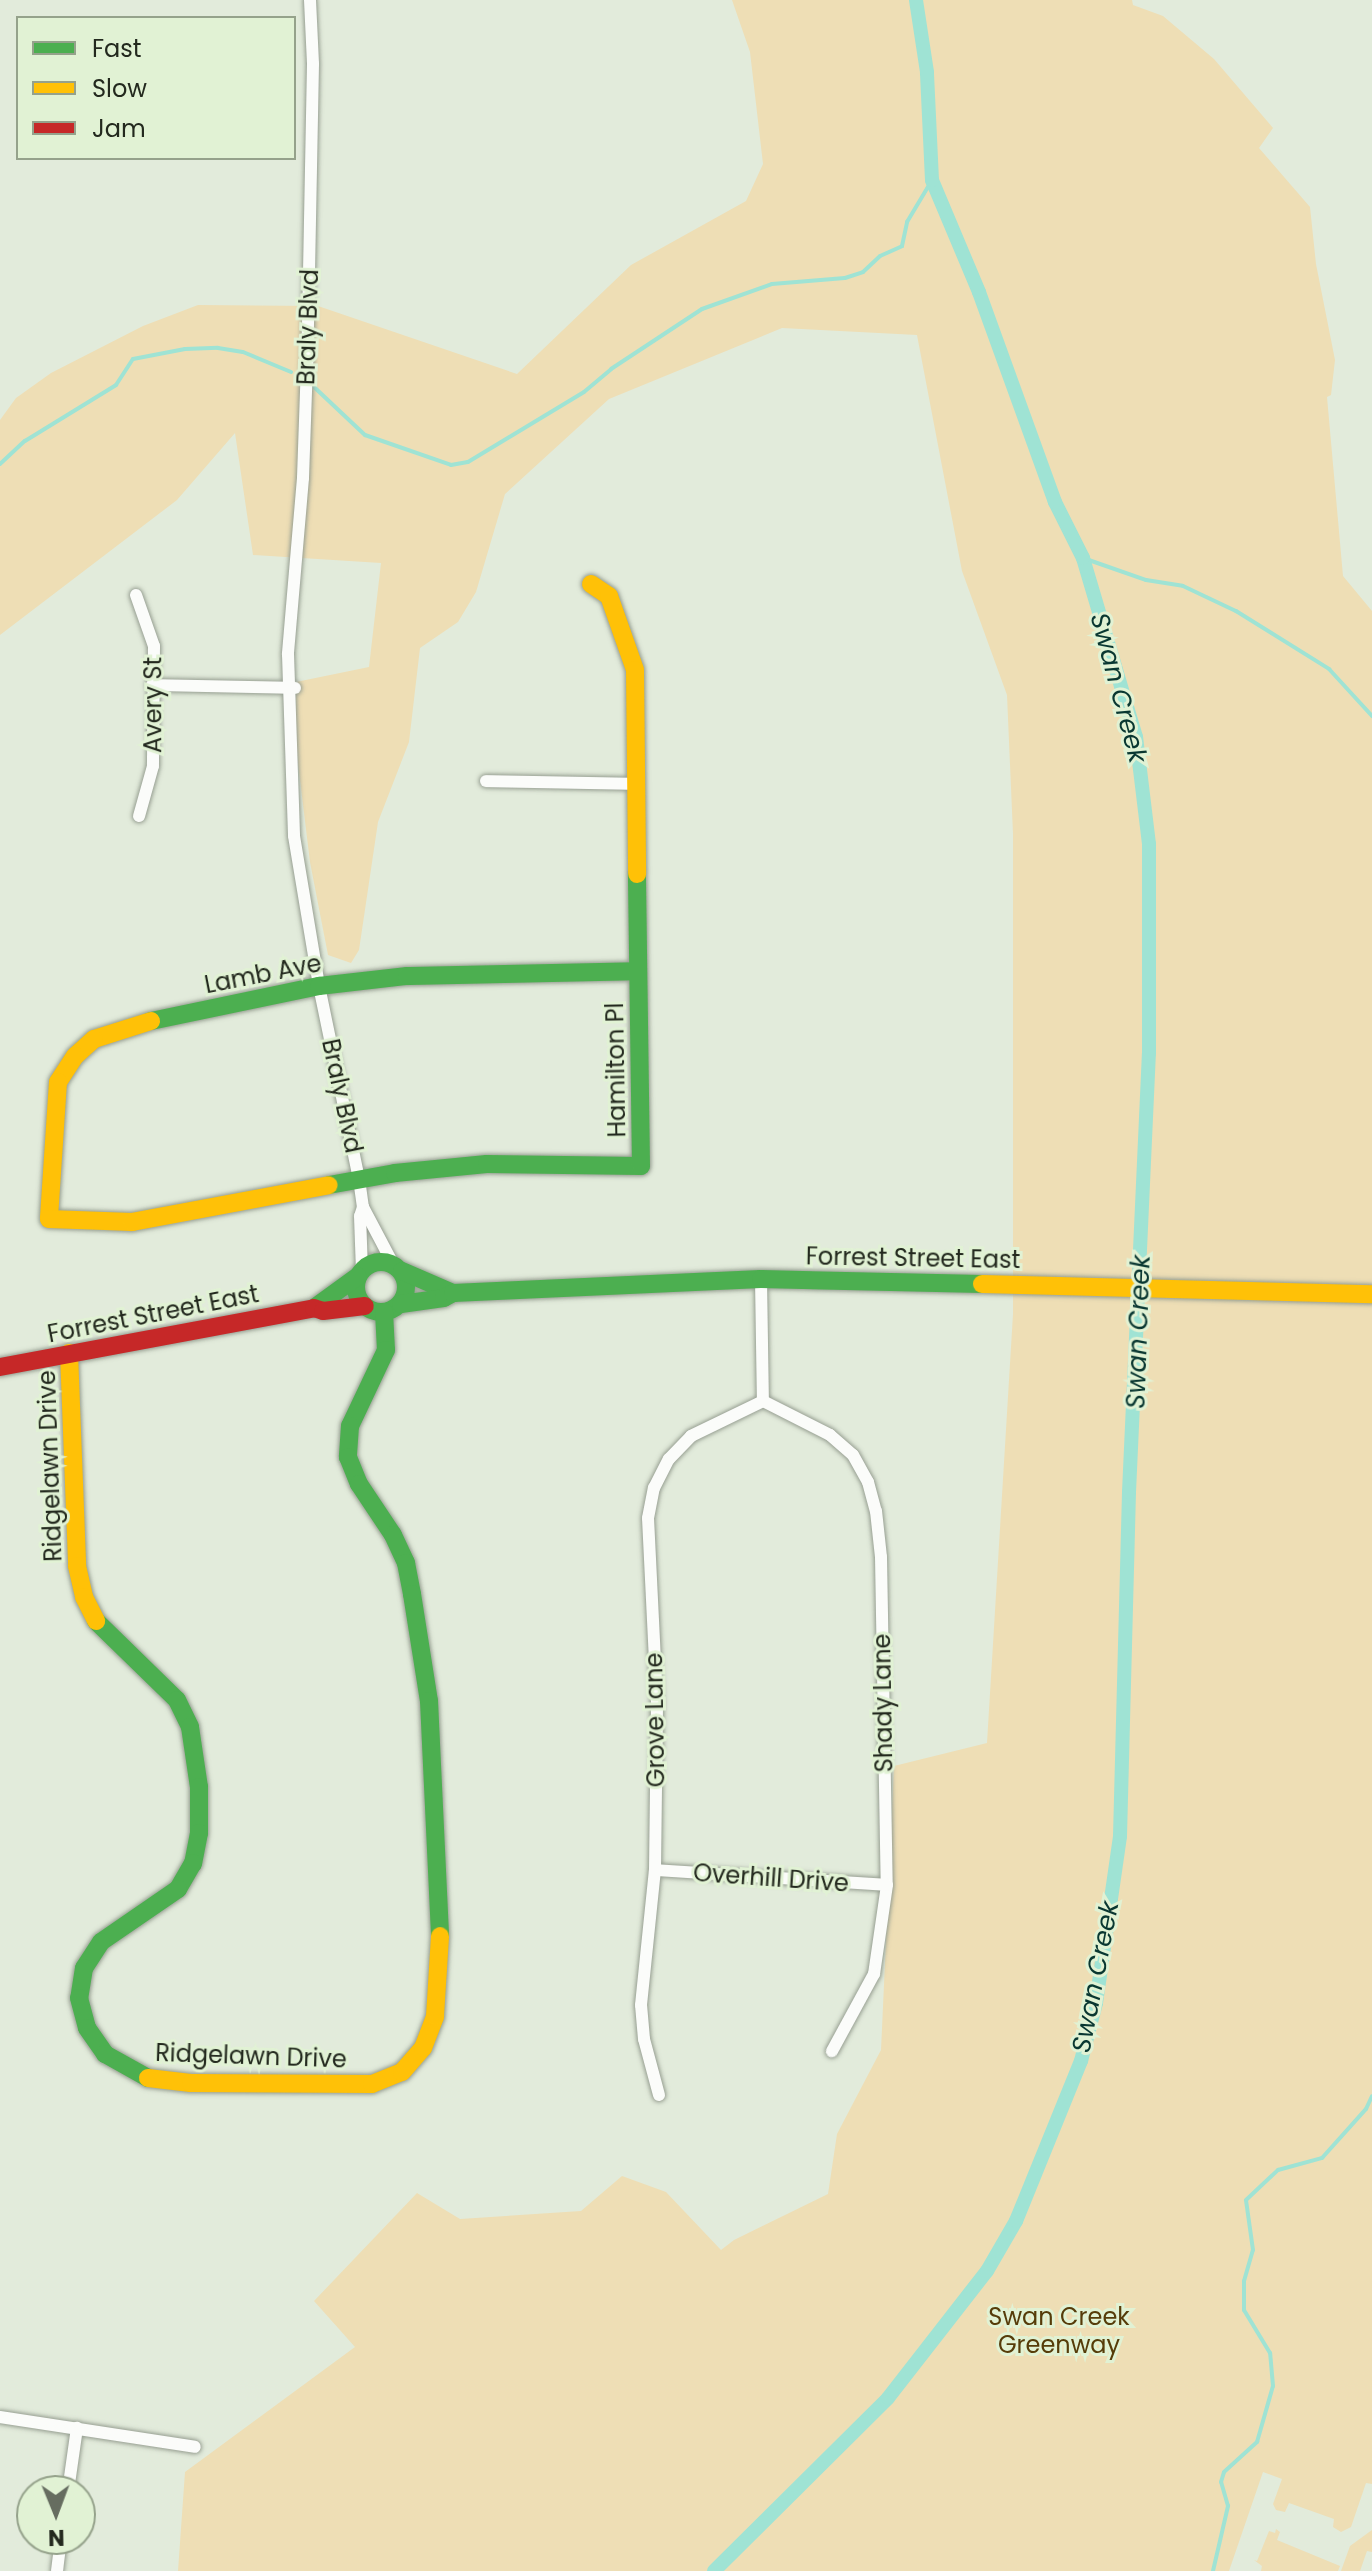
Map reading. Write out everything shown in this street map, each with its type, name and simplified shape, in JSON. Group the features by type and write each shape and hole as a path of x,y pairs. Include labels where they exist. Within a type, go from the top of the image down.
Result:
{"street":[{"name":"Braly Blvd","path":"310,0 313,64 307,377 303,478 288,654 292,688 294,836 319,986 363,1207"},
{"name":"Hamilton Pl","path":"49,1219 132,1222 359,1179 487,1164 641,1166 635,670 609,596 591,584"},
{"name":"Avery St","path":"136,595 154,646 153,766 139,816"},
{"path":"152,685 292,688"},
{"path":"486,781 637,784"},
{"name":"Lamb Ave","path":"49,1219 58,1082 75,1056 94,1039 129,1026 319,986 407,976 638,971"},
{"path":"363,1207 407,1285 401,1304 384,1312 365,1306 357,1295 363,1207"},
{"path":"360,1273 379,1262 397,1268"},
{"name":"Forrest Street East","path":"397,1268 453,1293"},
{"name":"Forrest Street East","path":"0,1367 314,1308 360,1273"},
{"path":"761,1279 763,1401"},
{"name":"Forrest Street East","path":"401,1304 444,1298 453,1293 761,1279 1372,1294"},
{"name":"Forrest Street East","path":"314,1308 323,1311 365,1306"},
{"name":"Ridgelawn Drive","path":"69,1353 77,1566 84,1597 98,1624 177,1700 190,1727 199,1787 199,1833 193,1863 178,1889 101,1942 84,1968 79,1998 87,2028 105,2054 144,2077 191,2083 372,2084 402,2072 423,2048 435,2016 441,1920 429,1701 406,1563 393,1535 359,1484 348,1457 350,1426 386,1350 384,1312"},
{"name":"Grove Lane","path":"659,2095 644,2039 641,2005 655,1870 657,1702 648,1518 654,1488 669,1459 691,1436 763,1401"},
{"name":"Shady Lane","path":"763,1401 830,1435 853,1455 868,1482 876,1511 881,1557 887,1885 874,1974 832,2051"},
{"name":"Overhill Drive","path":"655,1870 887,1885"},
{"path":"0,2417 195,2447"},
{"path":"70,2475 77,2428"}],"green space":[{"name":"Swan Creek Greenway","path":"732,0 1132,0 1133,5 1163,16 1214,59 1273,128 1259,148 1310,207 1316,264 1335,360 1331,395 1327,397 1343,576 1372,611 1372,2484 1366,2483 1351,2527 1341,2532 1333,2527 1334,2519 1289,2503 1285,2512 1276,2510 1273,2504 1282,2479 1263,2472 1229,2571 178,2571 185,2472 355,2347 314,2301 417,2193 460,2219 581,2211 622,2176 666,2192 721,2250 734,2240 828,2194 837,2134 881,2050 894,1766 987,1743 1013,1314 1013,834 1007,695 962,571 917,335 782,328 609,399 505,494 476,592 458,622 420,648 409,742 378,822 359,950 351,963 328,955 310,862 296,747 296,682 369,667 381,563 253,555 235,433 177,500 0,635 0,420 16,398 51,373 143,326 198,305 318,306 517,374 631,265 746,201 763,164 750,52"},
{"path":"1276,2529 1280,2532 1277,2540 1340,2566 1338,2571 1261,2571 1262,2566 1254,2560 1257,2561 1269,2531 1275,2533"},
{"path":"1372,2530 1372,2552 1367,2551 1360,2571 1341,2571 1350,2546"}],"waterway":[{"name":"Swan Creek","path":"714,2571 888,2398 987,2271 1016,2221 1081,2061 1096,2003 1120,1836 1129,1492 1149,1053 1149,844 1136,737 1083,558 1055,502 979,292 932,180 927,72 916,0"},
{"path":"314,387 365,435 451,465 468,462 584,392 611,369 702,309 772,284 845,278 863,272 880,256 902,246 907,222 932,180"},
{"path":"0,464 25,441 116,385 133,359 185,349 218,348 243,352 291,372"},
{"path":"1083,558 1146,580 1183,586 1236,611 1329,669 1372,716"},
{"path":"1213,2571 1228,2506 1221,2482 1224,2472 1257,2442 1273,2386 1270,2353 1244,2310 1244,2281 1253,2250 1246,2200 1278,2170 1322,2158 1366,2109 1372,2096"}],"traffic: fast":[{"path":"329,1185 395,1173 487,1164 641,1166 637,874"},
{"path":"151,1021 319,986 407,976 638,971"},
{"path":"381,1262 399,1269 406,1287 399,1305 381,1312 363,1305 356,1287 363,1269 381,1262"},
{"path":"402,1271 453,1293"},
{"path":"314,1308 358,1276"},
{"path":"401,1304 444,1298 453,1293 761,1279 982,1284"},
{"path":"384,1312 386,1350 350,1426 348,1457 359,1484 393,1535 406,1563 412,1594 429,1701 440,1936"},
{"path":"96,1621 177,1700 190,1727 199,1787 199,1833 193,1863 178,1889 101,1942 84,1968 79,1998 87,2028 105,2054 148,2078"}],"traffic: slow":[{"path":"591,584 609,596 635,670 637,874"},
{"path":"151,1021 94,1039 75,1056 58,1082 49,1219 132,1222 329,1185"},
{"path":"982,1284 1372,1294"},
{"path":"69,1353 77,1566 84,1597 96,1621"},
{"path":"148,2078 191,2083 372,2084 402,2072 423,2048 435,2016 440,1936"}],"traffic: jam":[{"path":"0,1367 314,1308 323,1311 365,1306"}]}
